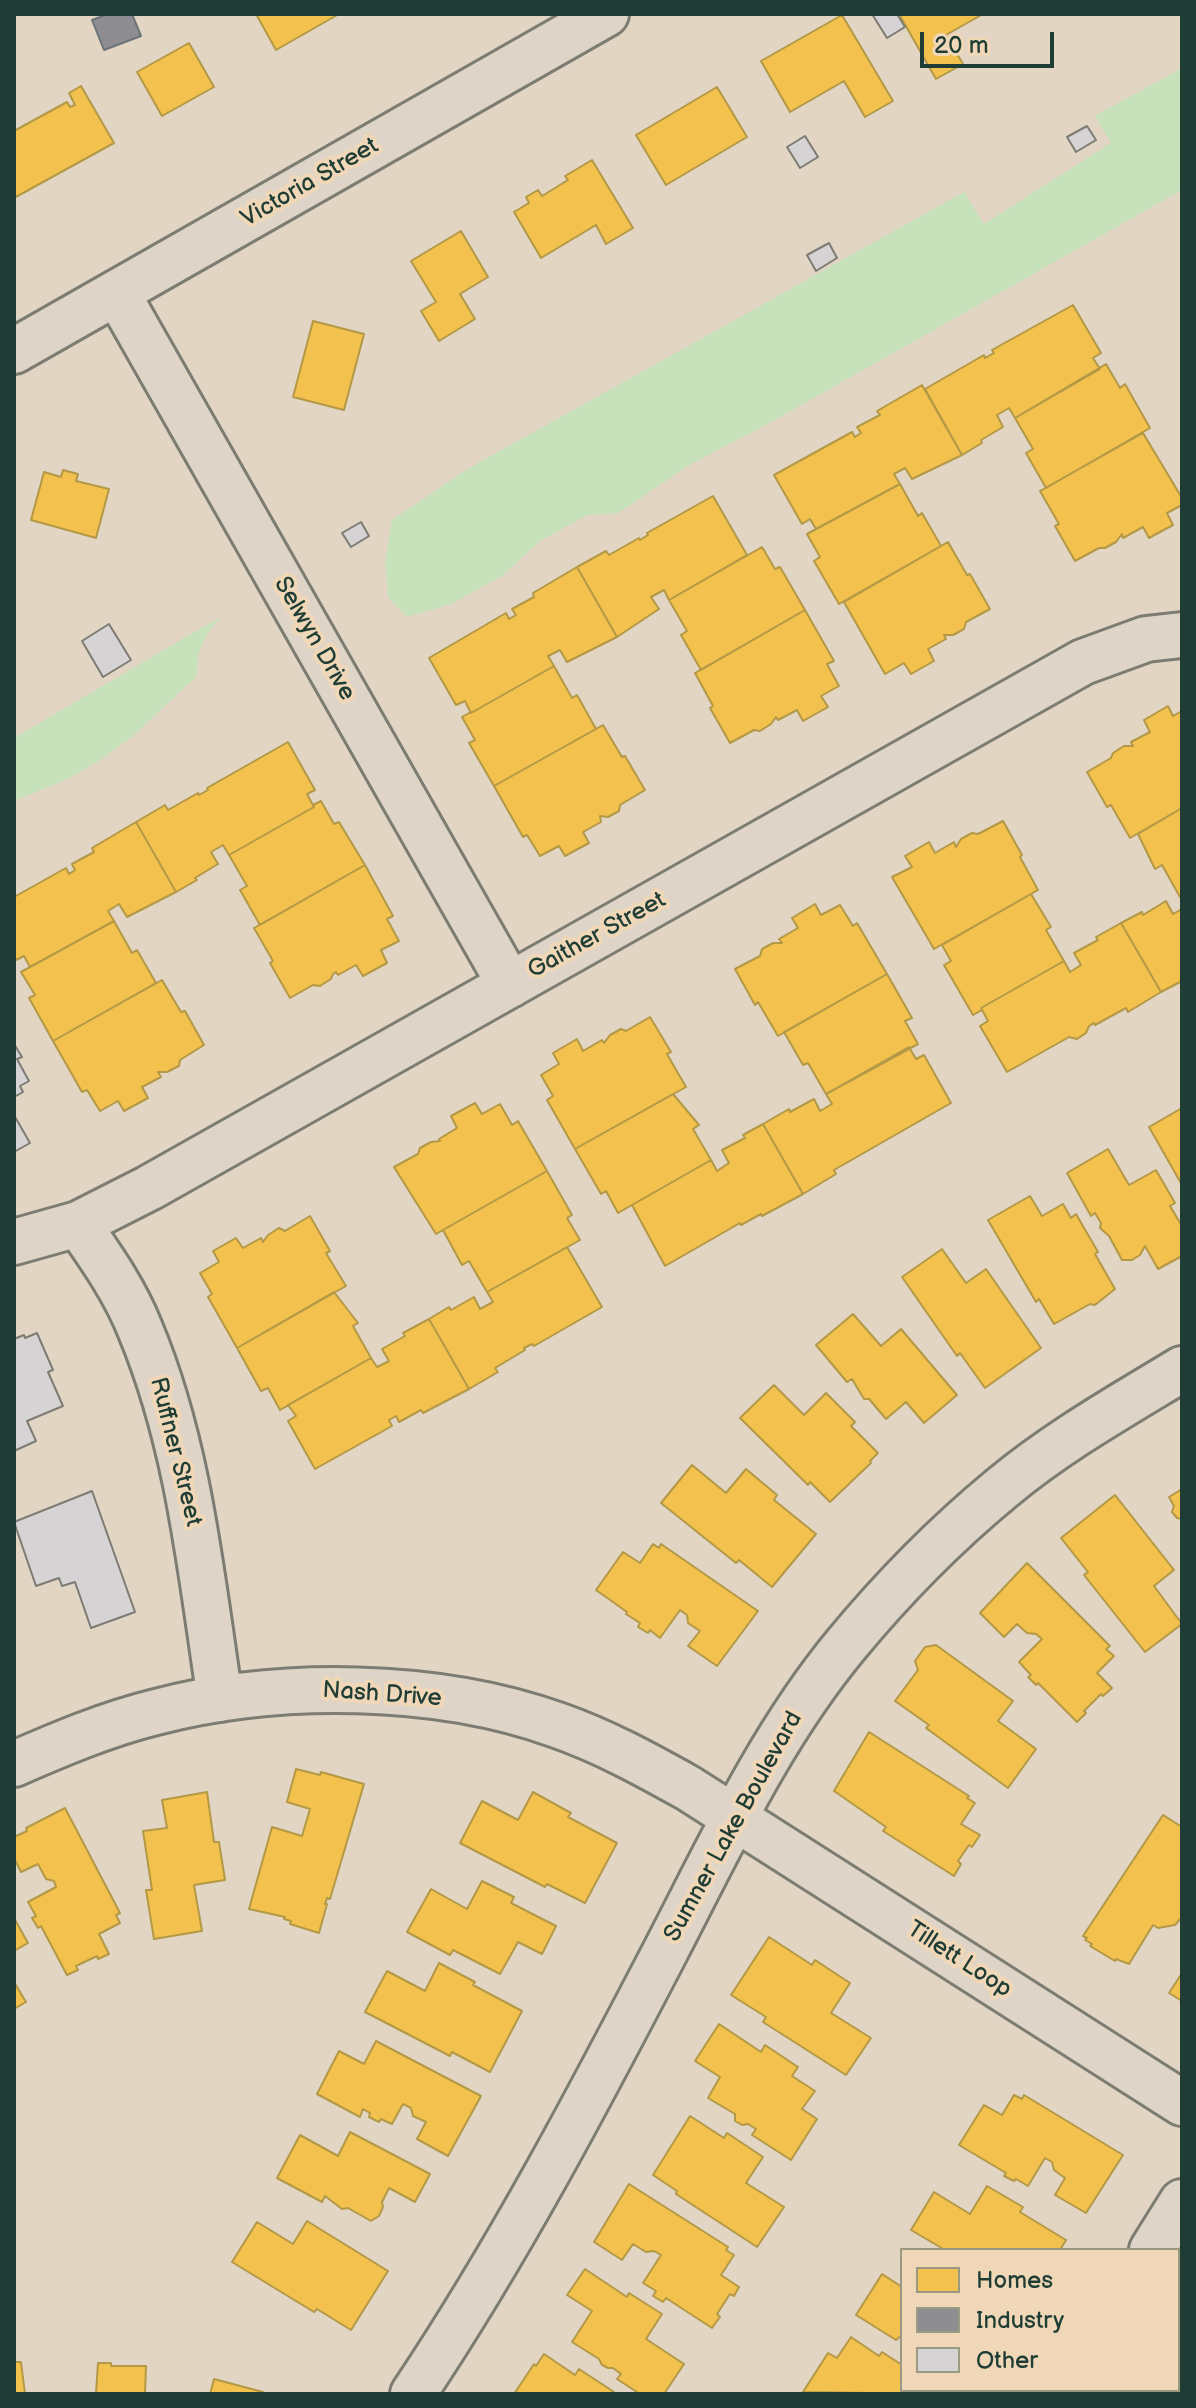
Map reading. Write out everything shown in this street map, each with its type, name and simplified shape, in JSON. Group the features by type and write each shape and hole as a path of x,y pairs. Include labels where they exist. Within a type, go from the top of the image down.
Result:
{"street":[{"name":"Victoria Street","path":"14,351 606,14"},
{"name":"Selwyn Drive","path":"117,293 510,985"},
{"name":"Gaither Street","path":"14,1242 78,1224 149,1188 1083,662 1146,639 1182,635"},
{"name":"Ruffner Street","path":"78,1224 110,1271 139,1327 168,1402 190,1498 220,1699"},
{"name":"Sumner Lake Boulevard","path":"413,2394 512,2237 784,1731 844,1647 911,1571 1002,1487 1086,1427 1182,1369"},
{"name":"Nash Drive","path":"14,1764 65,1742 155,1712 220,1699 308,1691 410,1694 474,1703 555,1724 616,1748 735,1818"},
{"name":"Tillett Loop","path":"735,1818 1182,2103"},
{"path":"1153,2248 1182,2202"}],"green space":[{"path":"1182,68 1182,190 691,464 618,513 587,515 540,541 502,576 451,604 407,617 388,597 385,561 392,520 466,470 964,192 984,224 1111,143 1095,116"},
{"path":"220,617 202,644 197,676 132,737 70,778 14,801 14,738"}],"building: Homes":[{"path":"256,14 339,14 276,50"},
{"path":"899,14 983,14 946,35 963,64 936,79"},
{"path":"842,15 893,101 865,117 844,81 790,112 761,61"},
{"path":"189,43 214,87 162,116 137,72"},
{"path":"81,86 114,143 14,198 14,131 67,102 70,107 75,105 69,93"},
{"path":"717,87 747,137 666,185 636,135"},
{"path":"592,160 633,228 606,244 596,225 541,258 514,212 529,203 526,197 538,190 542,196 568,180 565,176"},
{"path":"461,231 488,277 460,294 475,319 439,341 421,311 436,302 411,261"},
{"path":"1073,305 1101,353 1093,358 1100,369 1015,418 1009,408 997,415 1003,427 962,455 925,389 984,355 985,358 994,353 992,350"},
{"path":"313,321 364,334 344,410 293,397"},
{"path":"1106,364 1120,388 1125,384 1150,428 1046,488 1026,453 1033,449 1015,418"},
{"path":"922,385 962,455 912,479 905,468 894,474 900,484 816,529 810,519 802,524 774,475 852,432 855,437 861,433 857,427 880,415 877,411"},
{"path":"1143,433 1182,498 1182,505 1167,513 1173,525 1149,538 1143,527 1123,538 1122,534 1116,542 1075,561 1040,491"},
{"path":"63,470 78,474 76,481 109,489 96,538 31,520 44,472 61,477"},
{"path":"900,484 918,516 922,513 941,546 839,604 814,561 820,557 807,534"},
{"path":"713,496 747,555 669,600 664,590 651,597 659,609 617,637 577,567 606,551 609,555 640,540"},
{"path":"948,542 990,609 966,622 964,629 953,635 944,635 946,639 928,649 934,661 911,674 904,663 885,674 844,602"},
{"path":"762,547 775,569 780,567 805,610 701,670 681,635 687,631 669,600"},
{"path":"577,567 617,637 567,662 560,650 548,656 554,666 471,713 465,701 456,705 429,658 506,613 509,619 516,615 512,609"},
{"path":"805,610 834,661 827,664 839,686 821,696 828,707 803,721 797,710 778,720 776,717 760,731 754,730 730,743 695,673"},
{"path":"554,666 572,698 577,695 596,729 494,786 469,743 475,740 462,717"},
{"path":"1168,706 1173,716 1182,711 1182,808 1130,838 1087,772 1124,746 1133,746 1131,742 1150,732 1144,720"},
{"path":"603,725 645,790 620,805 619,811 608,817 600,816 601,822 583,832 589,843 565,856 559,846 540,856 527,835 523,837 494,786"},
{"path":"288,742 315,790 307,794 314,807 229,855 223,845 211,852 218,864 176,892 136,822 165,805 168,810 199,795"},
{"path":"321,801 334,824 339,822 365,865 260,925 240,890 247,886 229,855"},
{"path":"1182,808 1180,897 1162,865 1155,869 1138,834"},
{"path":"1003,821 1038,890 934,949 892,877 912,867 905,856 929,842 935,853 954,842 956,847 961,839"},
{"path":"136,822 176,892 127,917 119,904 108,911 114,921 30,967 24,956 16,960 14,897 66,868 69,874 75,870 72,864 94,852 92,848"},
{"path":"365,865 393,916 387,919 399,941 381,950 387,963 363,976 356,965 338,975 336,972 320,986 313,985 290,998 254,928"},
{"path":"1031,894 1051,927 1046,930 1064,961 973,1015 944,965 951,961 942,945"},
{"path":"1166,901 1173,914 1182,909 1182,981 1161,992 1121,923 1142,912 1143,915"},
{"path":"815,904 821,915 840,905 853,926 857,923 887,974 778,1036 758,1002 755,1005 735,969 760,956 762,949 773,943 782,943 779,939 798,928 792,918"},
{"path":"114,921 132,953 137,950 156,983 53,1041 29,998 35,995 21,972"},
{"path":"1121,923 1161,992 1128,1012 1126,1008 1094,1023 1077,1039 1069,1037 1007,1072 980,1026 988,1021 981,1008 1064,961 1070,972 1081,965 1074,953"},
{"path":"887,974 912,1018 905,1021 918,1044 826,1094 808,1063 803,1065 784,1032"},
{"path":"162,980 181,1012 185,1011 204,1045 180,1060 179,1066 167,1072 158,1072 161,1077 142,1087 148,1098 124,1111 118,1101 100,1111 87,1090 82,1092 53,1041"},
{"path":"650,1017 671,1052 667,1054 686,1087 575,1149 547,1100 553,1096 541,1075 559,1064 553,1053 577,1039 583,1051 602,1040 604,1043 621,1029 626,1031"},
{"path":"909,1047 916,1059 924,1055 951,1103 834,1170 836,1174 803,1194 763,1124 814,1099 820,1111 832,1104 826,1094"},
{"path":"673,1094 699,1125 693,1129 711,1160 618,1213 606,1191 601,1194 575,1149"},
{"path":"475,1103 482,1114 500,1104 512,1125 518,1121 547,1171 436,1234 394,1167 418,1154 420,1148 440,1141 457,1128 451,1116"},
{"path":"1182,1108 1182,1185 1149,1127"},
{"path":"763,1124 803,1194 762,1216 740,1223 665,1266 632,1205 711,1160 717,1171 729,1163 722,1150"},
{"path":"1108,1149 1129,1185 1156,1170 1175,1203 1170,1206 1182,1226 1182,1256 1158,1269 1145,1246 1140,1255 1132,1260 1122,1260 1109,1236 1100,1228 1101,1223 1095,1213 1091,1216 1067,1173"},
{"path":"547,1171 572,1215 567,1218 580,1240 487,1292 469,1261 462,1265 443,1230"},
{"path":"1030,1196 1042,1216 1063,1204 1071,1218 1076,1214 1115,1289 1095,1305 1090,1304 1054,1324 1039,1299 1036,1302 988,1220"},
{"path":"310,1216 330,1251 326,1253 346,1286 237,1348 208,1297 212,1294 200,1273 219,1262 213,1251 236,1238 243,1248 261,1238 263,1242 279,1228 285,1231"},
{"path":"567,1247 602,1307 534,1346 524,1348 495,1368 498,1372 469,1389 429,1319 474,1297 480,1309 493,1302 487,1292"},
{"path":"942,1249 966,1283 986,1269 1041,1348 985,1388 960,1353 957,1356 902,1277"},
{"path":"334,1292 358,1323 353,1326 371,1358 280,1410 268,1388 261,1391 237,1348"},
{"path":"853,1314 881,1346 901,1329 957,1395 924,1423 906,1402 886,1419 869,1399 864,1399 852,1379 847,1382 816,1345"},
{"path":"429,1319 469,1389 399,1422 396,1416 389,1420 392,1426 315,1469 288,1421 296,1416 288,1405 371,1358 377,1367 389,1361 382,1349"},
{"path":"774,1385 804,1415 826,1393 855,1422 851,1426 878,1453 830,1502 810,1482 808,1485 740,1418"},
{"path":"692,1465 726,1493 746,1469 777,1495 774,1500 816,1534 772,1587 739,1560 736,1563 661,1503"},
{"path":"1182,1489 1182,1519 1172,1512 1174,1506 1169,1497"},
{"path":"1115,1495 1174,1570 1154,1586 1182,1624 1145,1652 1084,1575 1088,1572 1061,1538"},
{"path":"653,1544 659,1548 661,1544 758,1611 717,1666 688,1646 700,1631 688,1623 687,1615 680,1610 660,1638 650,1630 648,1633 638,1627 640,1623 596,1590 623,1552 640,1563"},
{"path":"1027,1563 1110,1646 1106,1649 1114,1656 1097,1673 1112,1688 1103,1696 1101,1694 1077,1722 1028,1677 1031,1675 1019,1662 1042,1639 1036,1634 1027,1633 1017,1624 1004,1637 980,1613"},
{"path":"936,1645 1013,1701 998,1721 1036,1749 1008,1788 926,1728 929,1725 895,1701 918,1670 915,1661 925,1647"},
{"path":"869,1732 969,1796 967,1798 975,1803 961,1824 980,1835 958,1861 961,1864 954,1876 883,1831 886,1827 834,1791"},
{"path":"296,1769 320,1775 321,1772 364,1784 330,1899 327,1898 325,1904 319,1933 290,1924 291,1921 285,1917 249,1909 272,1827 302,1836 310,1809 287,1802"},
{"path":"207,1792 214,1842 219,1842 225,1880 194,1885 202,1931 154,1939 146,1890 152,1890 143,1831 167,1828 162,1800"},
{"path":"533,1792 571,1813 568,1817 617,1843 585,1903 547,1884 545,1887 460,1843 482,1801 518,1820"},
{"path":"65,1808 120,1913 116,1915 120,1923 99,1934 109,1954 76,1966 78,1970 67,1975 41,1926 38,1928 32,1918 36,1916 28,1902 56,1887 54,1881 46,1879 38,1864 21,1872 14,1858 14,1837"},
{"path":"1163,1815 1182,1827 1182,1917 1175,1925 1158,1928 1153,1925 1129,1964 1115,1961 1090,1946 1092,1944 1083,1936"},
{"path":"482,1881 514,1897 511,1903 556,1926 542,1954 518,1942 500,1974 453,1950 450,1955 407,1932 431,1889 467,1909"},
{"path":"14,1918 28,1943 14,1951"},
{"path":"769,1937 812,1965 815,1960 850,1983 831,2013 871,2038 846,2075 763,2022 766,2017 731,1995"},
{"path":"439,1963 522,2011 490,2072 452,2052 450,2056 365,2012 387,1971 425,1991"},
{"path":"1182,1973 1182,2001 1169,1993"},
{"path":"14,1982 26,2002 14,2009"},
{"path":"719,2024 761,2052 765,2045 798,2067 792,2076 815,2091 802,2109 817,2119 791,2160 752,2135 756,2129 735,2121 735,2114 708,2098 720,2077 695,2061"},
{"path":"376,2041 481,2096 448,2156 417,2139 426,2122 413,2116 411,2108 403,2104 392,2124 369,2117 370,2113 363,2109 360,2117 317,2094 339,2051 364,2064"},
{"path":"1014,2095 1022,2099 1024,2095 1123,2155 1086,2213 1055,2195 1065,2178 1045,2158 1028,2186 1004,2176 1006,2173 959,2145 984,2105 1002,2115"},
{"path":"690,2116 724,2138 727,2133 763,2157 746,2183 784,2207 757,2247 676,2194 677,2191 653,2175"},
{"path":"350,2132 430,2174 415,2202 389,2188 379,2216 371,2221 348,2208 342,2209 325,2196 322,2202 277,2178 300,2135 338,2156"},
{"path":"629,2184 728,2247 726,2250 734,2255 721,2275 739,2287 734,2296 730,2294 712,2328 666,2298 663,2302 653,2296 656,2291 643,2283 661,2255 654,2251 646,2252 633,2244 622,2260 594,2242"},
{"path":"987,2186 1023,2207 1020,2212 1066,2240 1061,2248 942,2248 911,2230 934,2192 970,2214"},
{"path":"307,2221 388,2271 351,2330 317,2309 314,2312 232,2262 257,2222 293,2244"},
{"path":"585,2269 627,2297 629,2293 662,2314 646,2339 684,2364 664,2394 640,2394 617,2379 621,2374 602,2365 599,2359 572,2342 592,2311 567,2295"},
{"path":"882,2274 900,2286 900,2337 896,2340 856,2315"},
{"path":"851,2337 879,2356 882,2352 900,2364 900,2392 939,2394 803,2392 828,2353 837,2358"},
{"path":"1182,2346 1182,2394 1153,2392 1180,2392"},
{"path":"544,2354 575,2375 579,2369 613,2394 514,2394"},
{"path":"14,2362 21,2362 25,2394 14,2394"},
{"path":"98,2363 146,2366 145,2394 96,2393"},
{"path":"214,2379 263,2392 263,2394 210,2394"}],"building: Industry":[{"path":"108,14 132,14 141,36 104,50 92,20"}],"building: Other":[{"path":"872,14 897,14 905,27 887,38"},
{"path":"1087,126 1096,140 1076,152 1067,137"},
{"path":"805,136 818,157 800,168 787,147"},
{"path":"829,243 837,258 816,271 807,255"},
{"path":"361,522 369,536 351,547 342,533"},
{"path":"109,624 131,660 103,677 82,641"},
{"path":"14,1044 22,1057 17,1059 29,1081 20,1086 23,1092 14,1097"},
{"path":"14,1115 30,1143 14,1152"},
{"path":"37,1333 53,1370 48,1372 63,1406 27,1421 36,1441 14,1451 14,1339"},
{"path":"92,1491 135,1612 91,1628 75,1582 62,1586 59,1578 36,1586 14,1522"}]}
